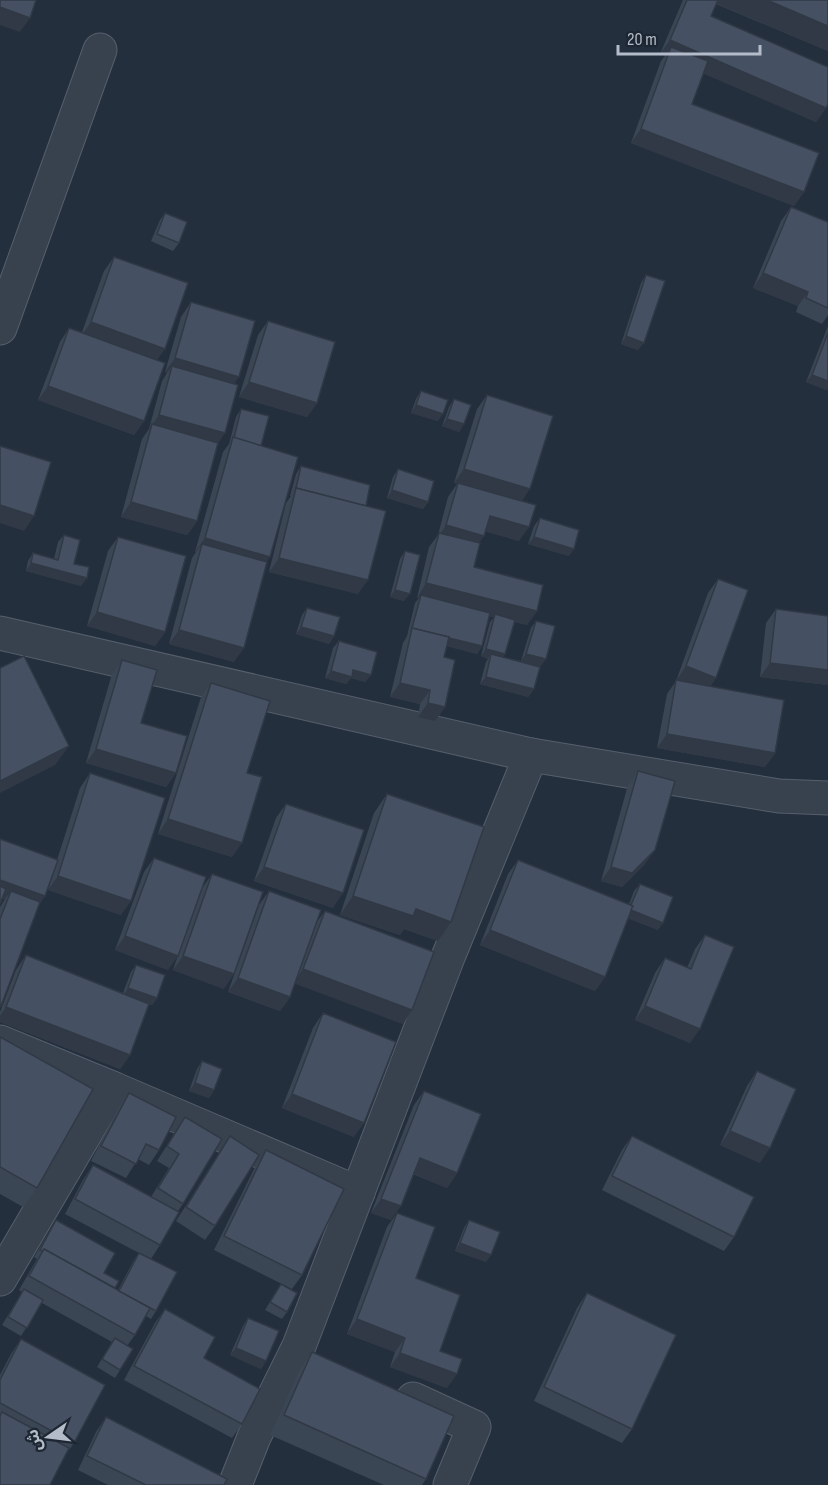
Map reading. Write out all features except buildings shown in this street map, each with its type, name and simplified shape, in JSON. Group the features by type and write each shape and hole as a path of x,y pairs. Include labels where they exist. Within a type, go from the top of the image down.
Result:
{"street":[{"path":"0,328 100,50"},
{"path":"0,633 531,755 780,796 828,798"},
{"path":"235,1485 254,1437 299,1346 448,957 531,755"},
{"path":"0,1042 358,1193"},
{"path":"0,1278 112,1088"},
{"path":"299,1346 330,1360"},
{"path":"381,1384 474,1427 450,1485"}]}
